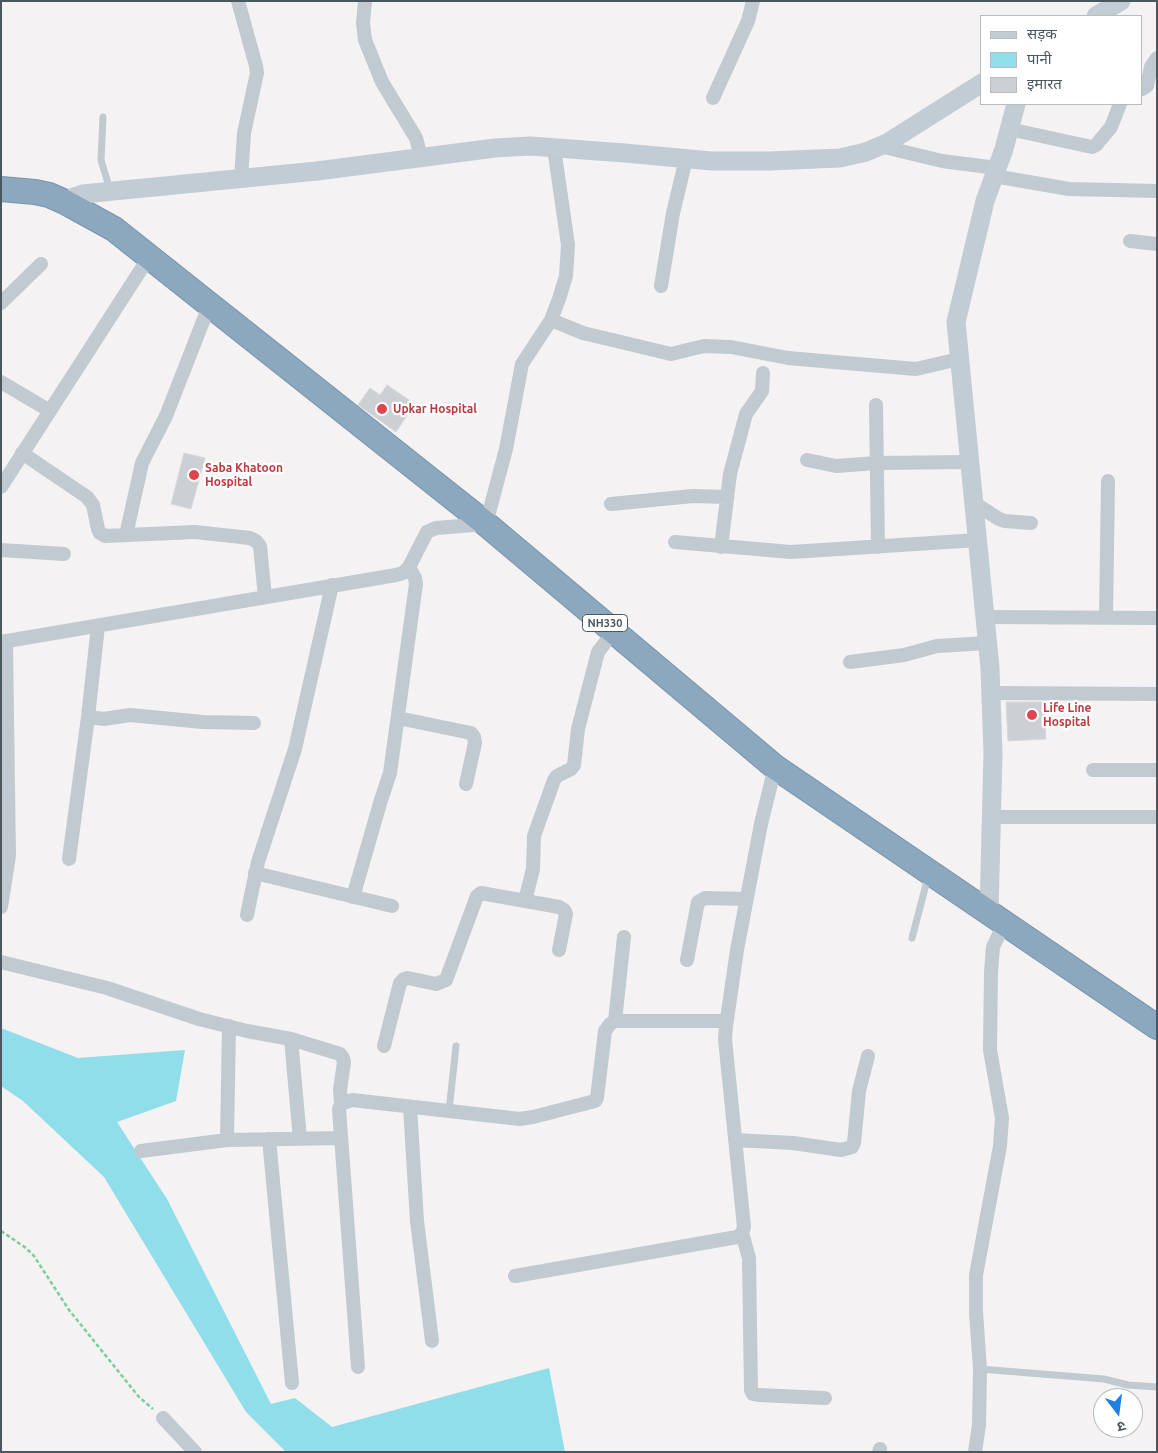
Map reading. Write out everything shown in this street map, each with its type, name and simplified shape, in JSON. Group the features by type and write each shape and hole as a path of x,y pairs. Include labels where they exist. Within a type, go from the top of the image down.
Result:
{"highway":[{"name":"NH330","path":"1,189 35,192 65,202 114,229 486,524 775,767 1156,1026"}],"main road":[{"path":"1098,15 1121,1"},
{"path":"65,202 74,196 83,194 241,179 495,148 530,146 711,161 840,158 866,152 880,146 980,84"},
{"path":"996,918 990,817 992,753 988,643 956,322 984,200 1001,175 1004,149 1020,131 1016,105"}],"street":[{"path":"238,1 257,73 244,133 241,179"},
{"path":"365,1 362,23 365,40 382,82 416,138 421,158"},
{"path":"712,98 748,22 753,1"},
{"path":"1143,88 1147,86 1151,67 1157,58"},
{"path":"1020,131 1092,147 1096,145 1111,127 1120,105"},
{"path":"880,146 1069,189 1157,190"},
{"path":"1,907 9,856 4,642 396,575 403,573 409,567 427,532 436,528 486,524 506,449 522,364 551,320 560,299 566,276 568,245 554,148"},
{"path":"661,286 673,213 686,158"},
{"path":"1130,241 1157,244"},
{"path":"1,487 149,258"},
{"path":"1,303 41,264"},
{"path":"126,535 142,463 166,416 210,306"},
{"path":"551,320 582,333 671,354 704,346 731,347 788,358 916,369 959,359"},
{"path":"722,546 730,474 746,414 762,391 763,373"},
{"path":"1,382 50,411"},
{"path":"876,405 878,547"},
{"path":"22,453 87,497 93,505 100,533 105,536 195,532 250,538 256,541 260,546 265,597"},
{"path":"807,460 836,466 876,463 970,462"},
{"path":"1106,617 1108,481"},
{"path":"611,504 694,496 727,497"},
{"path":"974,503 999,519 1031,523"},
{"path":"675,542 784,552 978,540"},
{"path":"1,550 64,554"},
{"path":"353,897 379,806 389,780 416,584 409,567"},
{"path":"247,915 255,874 295,749 332,585"},
{"path":"985,617 1157,618"},
{"path":"68,858 88,717 98,626"},
{"path":"525,900 533,869 534,836 554,780 557,776 571,770 574,765 578,728 598,652 614,631"},
{"path":"850,662 904,655 937,646 988,643"},
{"path":"991,693 1157,694"},
{"path":"88,717 104,719 130,715 202,722 254,723"},
{"path":"398,718 471,734 474,737 475,743 466,784"},
{"path":"515,1276 737,1237 742,1233 744,1227 725,1038 726,1021 746,899 764,806 775,767"},
{"path":"1093,770 1157,770"},
{"path":"990,817 1157,817"},
{"path":"255,874 392,906"},
{"path":"384,1046 400,983 408,978 436,984 446,980 477,896 481,893 525,900 559,907 564,910 566,914 559,950"},
{"path":"687,960 698,902 701,899 746,899"},
{"path":"975,1452 979,1425 980,1369 976,1312 976,1274 1000,1146 1002,1118 990,1050 991,972 996,918"},
{"path":"615,1021 624,937"},
{"path":"1,962 107,988 199,1019 291,1039 340,1054 343,1058 340,1090 341,1104 339,1109 358,1367"},
{"path":"341,1104 352,1100 520,1119 594,1101 598,1098 605,1031 615,1021 726,1021"},
{"path":"227,1140 229,1026"},
{"path":"291,1039 300,1139"},
{"path":"735,1140 793,1143 841,1150 852,1147 859,1091 868,1056"},
{"path":"410,1107 417,1221 432,1341"},
{"path":"141,1151 227,1140 341,1138"},
{"path":"269,1139 292,1383"},
{"path":"742,1233 749,1258 751,1390 753,1394 825,1398"},
{"path":"162,1418 195,1452"}],"lane":[{"path":"103,117 100,160 111,192"},
{"path":"912,938 929,872"},
{"path":"449,1111 456,1046"},
{"path":"980,1369 1104,1379 1128,1385 1157,1387"}],"path":[{"path":"1,1231 26,1248 34,1256 68,1310 140,1397 162,1418"}],"water":[{"path":"1,1028 78,1058 185,1050 176,1101 117,1122 167,1199 271,1404 295,1398 332,1427 549,1368 565,1452 286,1452 246,1412 104,1177 23,1101 1,1086"}],"building":[{"path":"387,385 415,404 396,432 358,405 370,388 380,395"},
{"path":"184,453 205,458 191,509 171,504"},
{"path":"1006,702 1044,702 1046,739 1008,741"}],"place":[{"name":"Upkar Hospital","path":"382,409"},
{"name":"Saba Khatoon Hospital","path":"194,475"},
{"name":"Life Line Hospital","path":"1032,715"}]}
